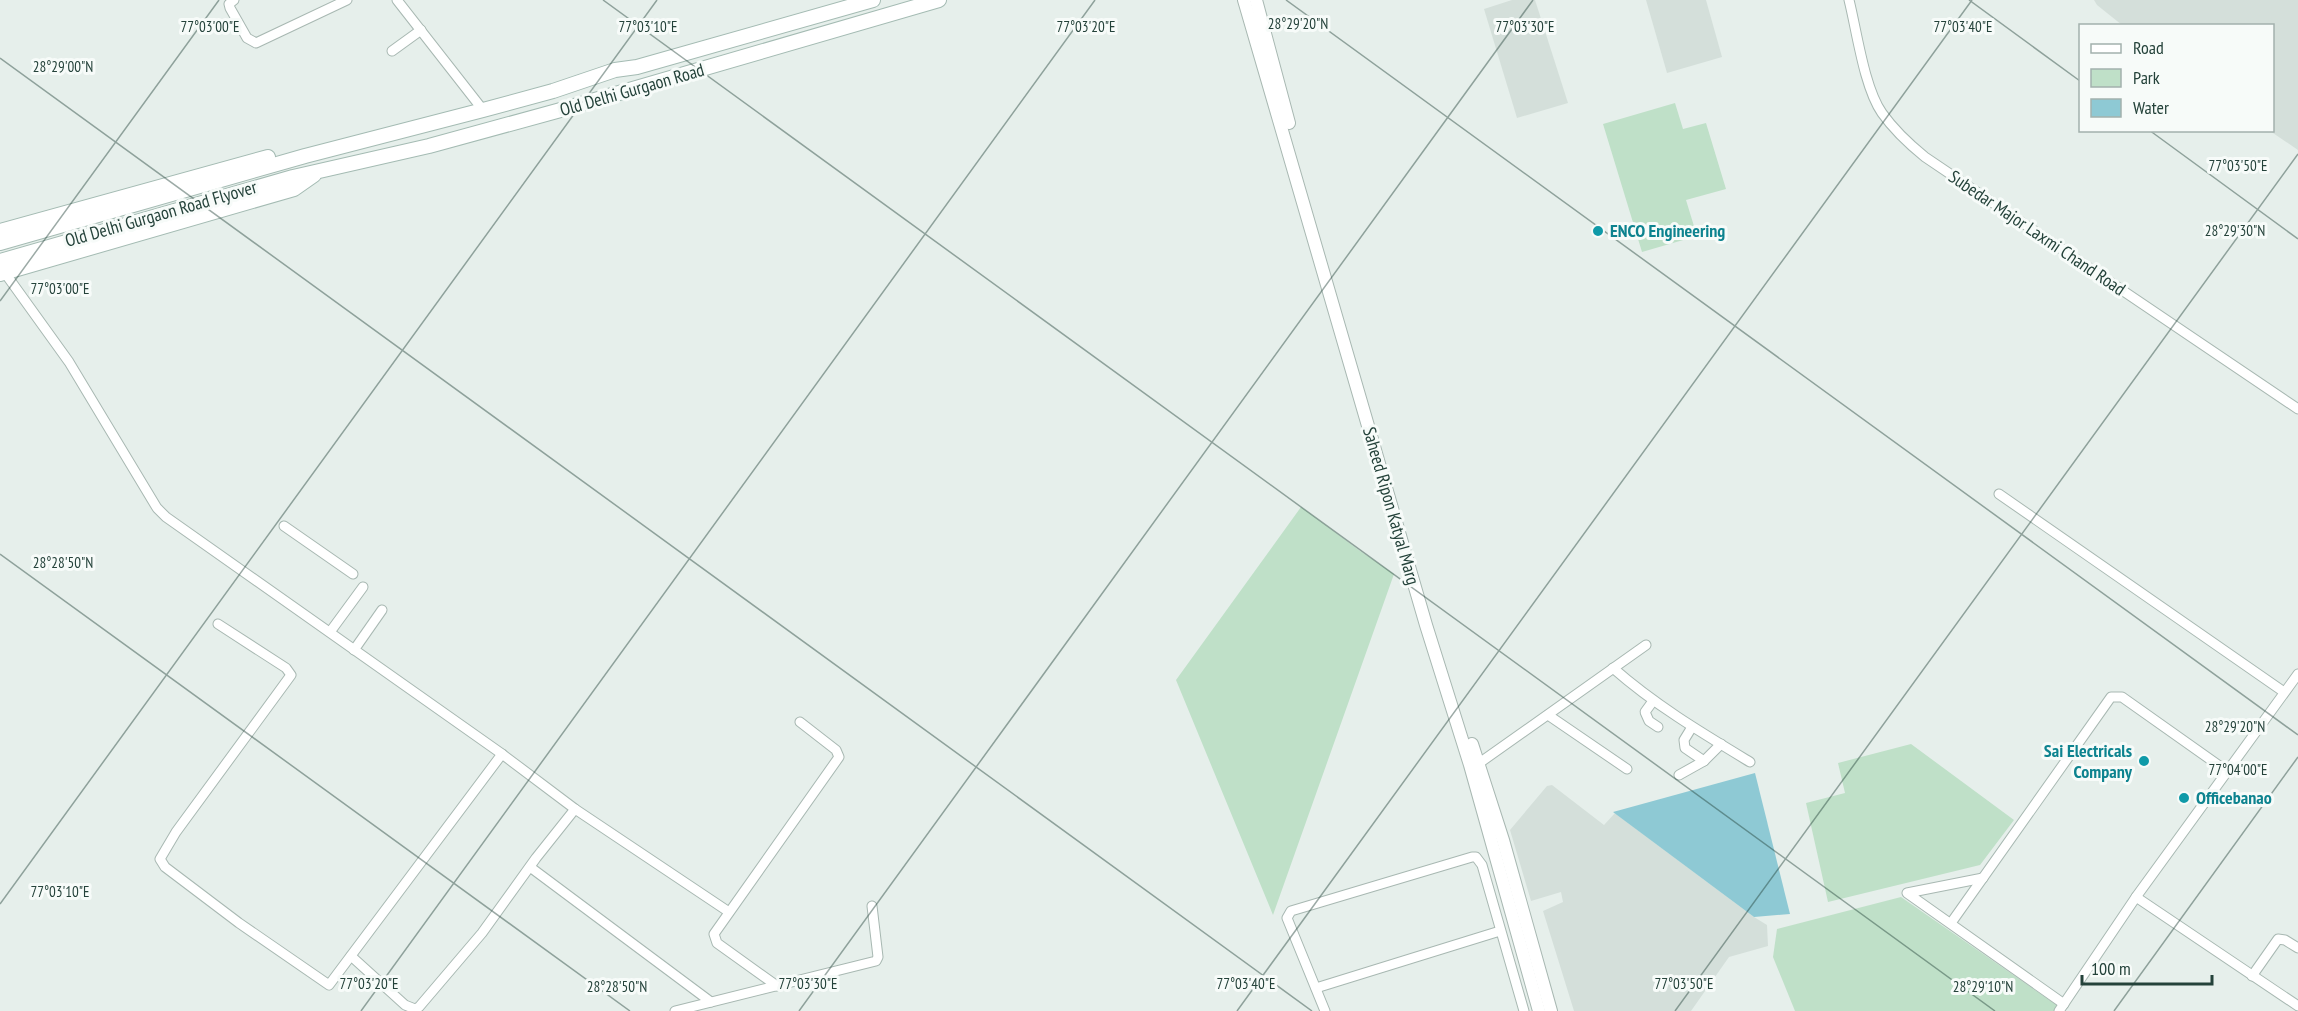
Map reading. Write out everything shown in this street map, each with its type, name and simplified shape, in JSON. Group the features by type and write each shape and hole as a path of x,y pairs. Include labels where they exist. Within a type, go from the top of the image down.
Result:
{"main road":[{"name":"Old Delhi Gurgaon Road","path":"305,156 553,91 615,70 637,67 873,0"},
{"name":"Old Delhi Gurgaon Road","path":"323,169 429,146 557,111 939,0"},
{"path":"0,231 282,153 305,156"},
{"name":"Old Delhi Gurgaon Road Flyover","path":"0,243 305,156"},
{"name":"Old Delhi Gurgaon Road Flyover","path":"2,269 323,169"},
{"path":"2,269 294,189 323,169"}],"street":[{"path":"234,0 229,4 231,8 247,38 256,43 346,0"},
{"path":"397,0 483,110"},
{"name":"Saheed Ripon Katyal Marg","path":"1244,0 1498,844 1551,1011"},
{"name":"Saheed Ripon Katyal Marg","path":"1256,0 1407,544 1478,764 1539,1011"},
{"name":"Subedar Major Laxmi Chand Road","path":"1849,0 1868,78 1881,111 1901,136 1925,157 2298,409"},
{"path":"392,51 421,30"},
{"path":"2,269 69,362 158,508 166,517 502,754 574,809 729,912"},
{"path":"1999,494 2284,692"},
{"path":"284,526 353,574"},
{"path":"330,632 363,587"},
{"path":"354,650 382,610"},
{"path":"218,624 286,668 291,675 176,832 160,856 161,862 238,923 329,985 502,754"},
{"path":"1478,764 1646,645"},
{"path":"1612,668 1653,701 1750,762"},
{"path":"1983,878 1907,893 1951,923 2061,1007 2136,897 2298,674"},
{"path":"1951,923 2111,697 2122,697 2228,772"},
{"path":"1653,701 1645,712 1649,721 1658,727"},
{"path":"1548,715 1627,769"},
{"path":"777,986 717,943 714,938 716,930 839,757 836,750 800,722"},
{"path":"1692,727 1684,740 1685,748 1704,761"},
{"path":"1679,775 1704,761 1721,744"},
{"path":"351,956 405,1005 415,1009 419,1007 482,933 574,809"},
{"path":"1325,1011 1287,918 1291,911 1476,858 1482,865 1524,1011"},
{"path":"530,867 711,1002"},
{"path":"2136,897 2298,1006"},
{"path":"675,1011 876,961 878,957 872,906"},
{"path":"1316,988 1500,931"},
{"path":"2252,976 2278,939 2285,940 2298,948"}],"shaded area":[{"path":"1512,0 1535,0 1568,103 1517,118 1484,9"},
{"path":"1646,0 1706,0 1722,57 1667,73"},
{"path":"2094,0 2298,0 2298,150 2271,132 2274,132 2274,24 2121,24"},
{"path":"1552,785 1604,825 1615,813 1767,925 1768,946 1729,957 1691,1011 1574,1011 1543,911 1563,902 1561,892 1531,901 1510,830 1547,786"}],"green space":[{"path":"1675,103 1683,129 1706,123 1726,189 1686,200 1697,236 1642,252 1603,124"},
{"path":"1301,507 1394,574 1273,915 1176,680"},
{"path":"1911,744 2014,820 1980,865 1828,902 1806,803 1845,793 1838,763"},
{"path":"1901,897 2061,1008 2059,1011 1795,1011 1773,957 1777,929"}],"water":[{"path":"1755,773 1790,914 1754,917 1613,812"}],"place":[{"name":"ENCO Engineering","path":"1598,231"},
{"name":"Sai Electricals Company","path":"2144,761"},
{"name":"Officebanao","path":"2184,798"}]}
